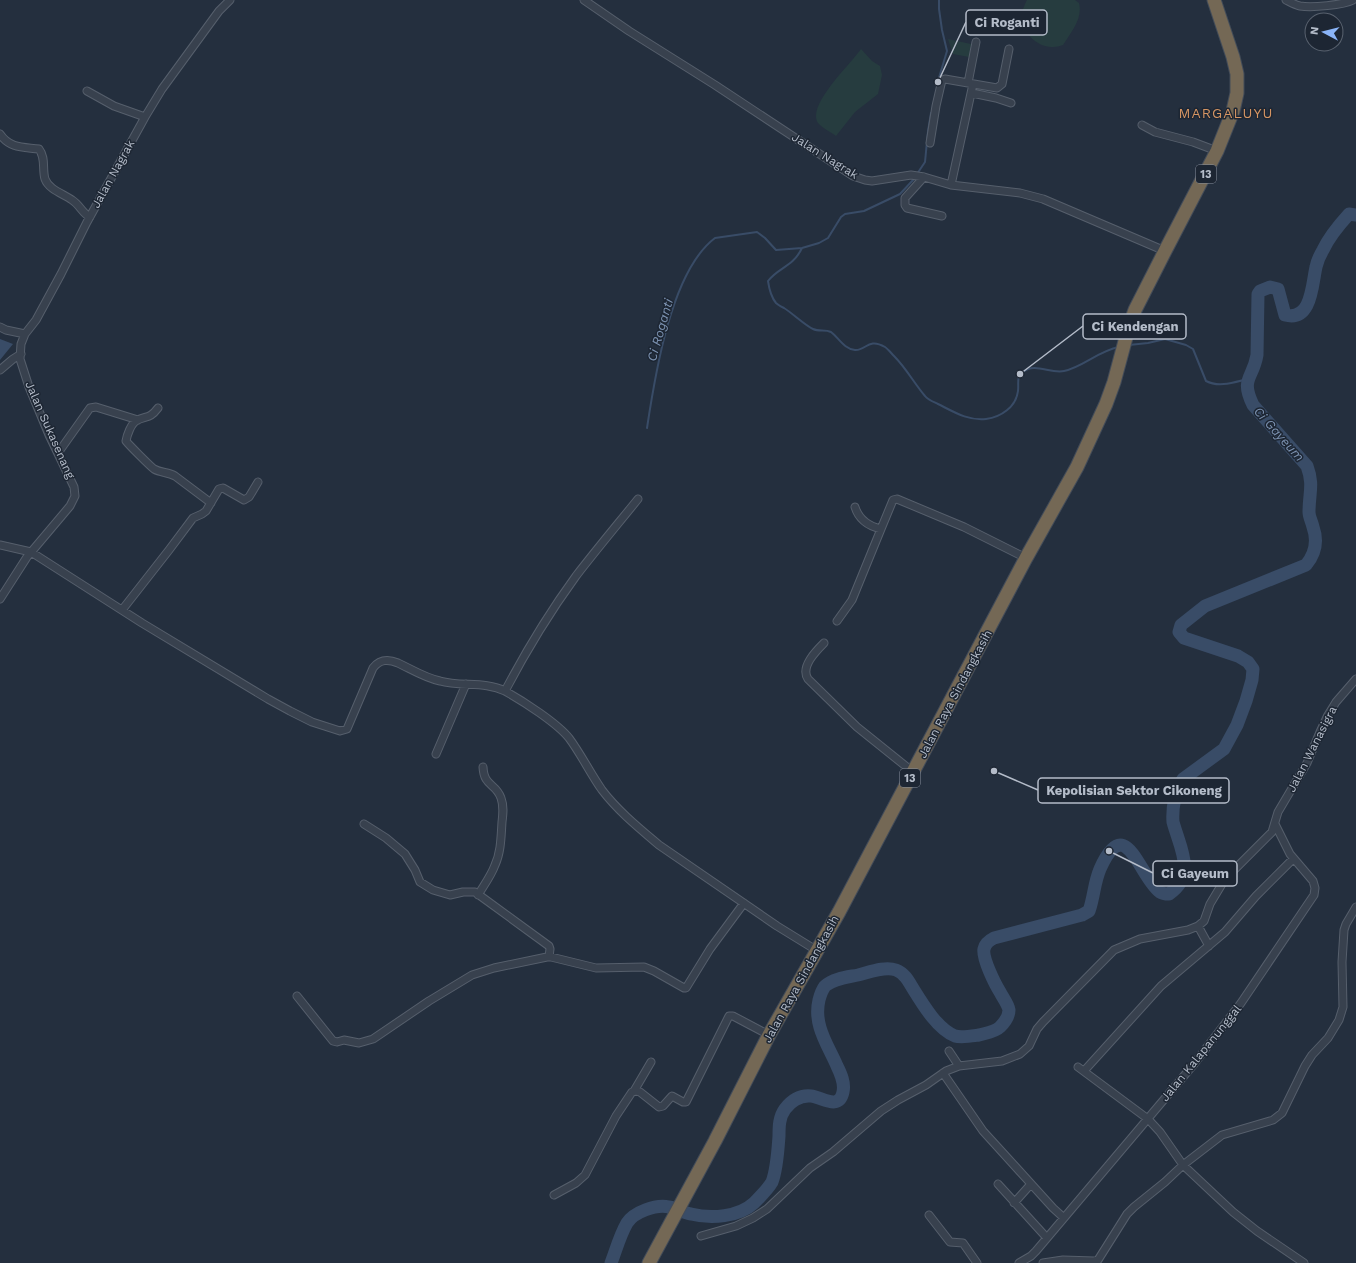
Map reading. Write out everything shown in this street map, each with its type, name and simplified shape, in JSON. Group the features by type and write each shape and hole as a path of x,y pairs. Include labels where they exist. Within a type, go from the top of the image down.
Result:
{"highway":[{"name":"13","path":"1165,251 1217,151 1233,111 1237,93 1237,74 1233,57 1214,0"},
{"name":"Jalan Raya Sindangkasih","path":"649,1263 683,1201 769,1035 838,912 1076,467 1103,411 1114,382 1135,310 1165,251"}],"street":[{"name":"Jalan Nagrak","path":"26,334 36,320 145,117 166,83 219,11 230,0"},
{"name":"Jalan Nagrak","path":"584,0 852,176 872,181 911,175 924,177 951,185 1020,193 1042,199 1165,251"},
{"path":"1286,0 1305,7 1347,3 1354,0"},
{"path":"951,185 972,93 971,84 976,42"},
{"path":"996,98 997,88 1002,84 1009,49"},
{"path":"930,143 942,80 945,78 997,88"},
{"path":"87,91 114,106 145,117"},
{"path":"972,93 996,98 1010,103"},
{"path":"1142,125 1155,132 1193,142 1217,151"},
{"path":"0,134 6,142 12,145 39,149 43,157 45,178 48,184 72,200 85,214 90,217"},
{"path":"924,177 905,198 904,205 907,208 942,216"},
{"path":"0,327 6,330 26,334"},
{"name":"Jalan Sukasenang","path":"0,599 31,552 67,510 74,496 74,487 29,387 20,359 22,344 26,334"},
{"path":"0,370 13,358 21,354"},
{"path":"58,453 90,408 96,407 138,420"},
{"path":"158,408 147,418 138,420 133,424 126,441 153,468 160,472 169,473 175,476 211,503"},
{"path":"122,610 170,550 193,518 204,513 221,488 243,500 246,499 258,482"},
{"path":"505,691 529,646 576,577 638,499"},
{"path":"837,621 852,600 893,500 897,499 964,527 1026,558"},
{"path":"855,507 857,514 864,522 881,529"},
{"path":"0,545 31,552 122,610 268,699 312,722 340,731 345,730 349,725 373,668 380,662 392,660 440,681 491,686 505,691 564,732 612,802 643,832 659,845 777,926 816,950"},
{"path":"824,643 810,659 806,674 808,679 857,727 913,772"},
{"name":"Jalan Wanasigra","path":"1199,928 1204,921 1210,904 1225,879 1267,839 1276,827 1278,812 1307,763 1328,715 1336,702 1356,679"},
{"path":"436,754 466,684"},
{"path":"478,895 491,874 498,856 503,812 501,798 498,792 484,778 483,767"},
{"path":"364,824 386,838 405,854 415,870 420,882 433,890 450,896 471,892 478,895 549,946 549,957"},
{"name":"Jalan Kalapanunggal","path":"1019,1263 1031,1256 1047,1238 1194,1064 1241,1003 1314,895 1315,888 1313,881 1293,859 1276,827"},
{"path":"1084,1071 1161,986 1225,932 1252,901 1293,859"},
{"path":"297,996 333,1041 337,1042 344,1040 355,1043 373,1039 429,1001 472,975 494,968 549,957 596,968 644,967 686,988 710,949 744,903"},
{"path":"1043,1263 1063,1260 1098,1260 1127,1214 1183,1165 1222,1136 1273,1120 1282,1113 1305,1066 1312,1055 1328,1038 1339,1020 1343,1007 1342,962 1344,930 1356,907"},
{"path":"701,1236 736,1226 767,1209 810,1168 833,1152 881,1111 926,1085 948,1069 959,1066 1005,1061 1026,1050 1043,1022 1114,950 1140,940 1199,928 1209,946"},
{"path":"634,1091 640,1092 659,1107 663,1106 672,1096 685,1103 729,1016 733,1016 769,1035"},
{"path":"949,1051 959,1066"},
{"path":"554,1195 576,1183 585,1175 616,1116 631,1093 634,1091 651,1062"},
{"path":"1078,1067 1148,1119 1160,1132 1183,1165 1245,1222 1304,1263"},
{"path":"943,1073 983,1131 1053,1208 1064,1218"},
{"path":"998,1184 1047,1238"},
{"path":"1014,1203 1031,1184"},
{"path":"929,1215 948,1240 953,1243 963,1243 977,1263"},
{"path":"1031,1256 1035,1262"}],"green space":[{"path":"1027,0 1075,0 1079,3 1080,9 1078,20 1063,45 1047,47 1041,45 1036,42 1027,32 1022,21 1022,15"},
{"path":"948,39 971,44 969,57 953,54"},
{"path":"861,49 872,61 880,66 882,75 878,94 855,112 836,136 818,123 816,115 818,106 832,84"}],"water":[{"path":"0,339 13,344 0,360"}],"waterway":[{"name":"Ci Roganti","path":"938,81 947,51 942,30 939,0"},
{"name":"Ci Roganti","path":"917,174 925,162 931,113"},
{"name":"Ci Roganti","path":"647,428 660,353 676,299 687,274 700,253 715,238 757,232 776,250 802,248 819,243 828,238 841,217 845,214 864,211 900,194 914,179"},
{"name":"Ci Gayeum","path":"611,1263 627,1223 640,1212 664,1206 699,1216 724,1216 748,1208 761,1196 772,1182 777,1159 780,1122 783,1112 787,1106 803,1096 811,1096 830,1102 838,1101 841,1098 843,1085 840,1072 822,1034 818,1018 819,1000 825,986 829,983 841,978 877,970 896,970 906,977 930,1015 948,1033 957,1037 963,1037 990,1032 998,1029 1002,1025 1009,1010 1007,1003 992,977 985,958 984,949 985,945 989,941 994,938 1082,915 1089,911 1100,869 1109,852 1117,846 1125,846 1132,853 1152,884 1160,892 1163,894 1169,894 1177,887 1182,878 1184,861 1173,822 1176,794 1183,779 1224,749 1237,725 1246,701 1252,680 1253,669 1248,662 1238,656 1184,638 1179,632 1181,625 1205,606 1306,565 1312,556 1315,547 1315,532 1309,514 1311,484 1307,466 1253,405 1249,396 1247,384 1257,355 1258,294 1260,291 1270,287 1278,289 1285,315 1294,316 1301,313 1306,307 1312,292 1316,265 1325,245 1334,231 1349,214 1356,215"},
{"path":"802,248 790,263 772,276 768,281 774,301 813,329 831,332 848,348 859,350 875,343 885,347 902,365 926,397 950,410 973,419 992,418 1007,410 1017,397 1019,376 1028,369 1038,368 1053,371 1064,371 1078,366 1104,352 1119,347"},
{"path":"1129,345 1165,339 1186,345 1193,349 1206,381 1222,384 1248,379"}],"place":[{"name":"Ci Roganti","path":"938,82"},
{"name":"Ci Kendengan","path":"1020,374"},
{"name":"Kepolisian Sektor Cikoneng","path":"994,771"},
{"name":"Ci Gayeum","path":"1109,851"}],"district":[{"name":"MARGALUYU","path":"1226,113"}]}
